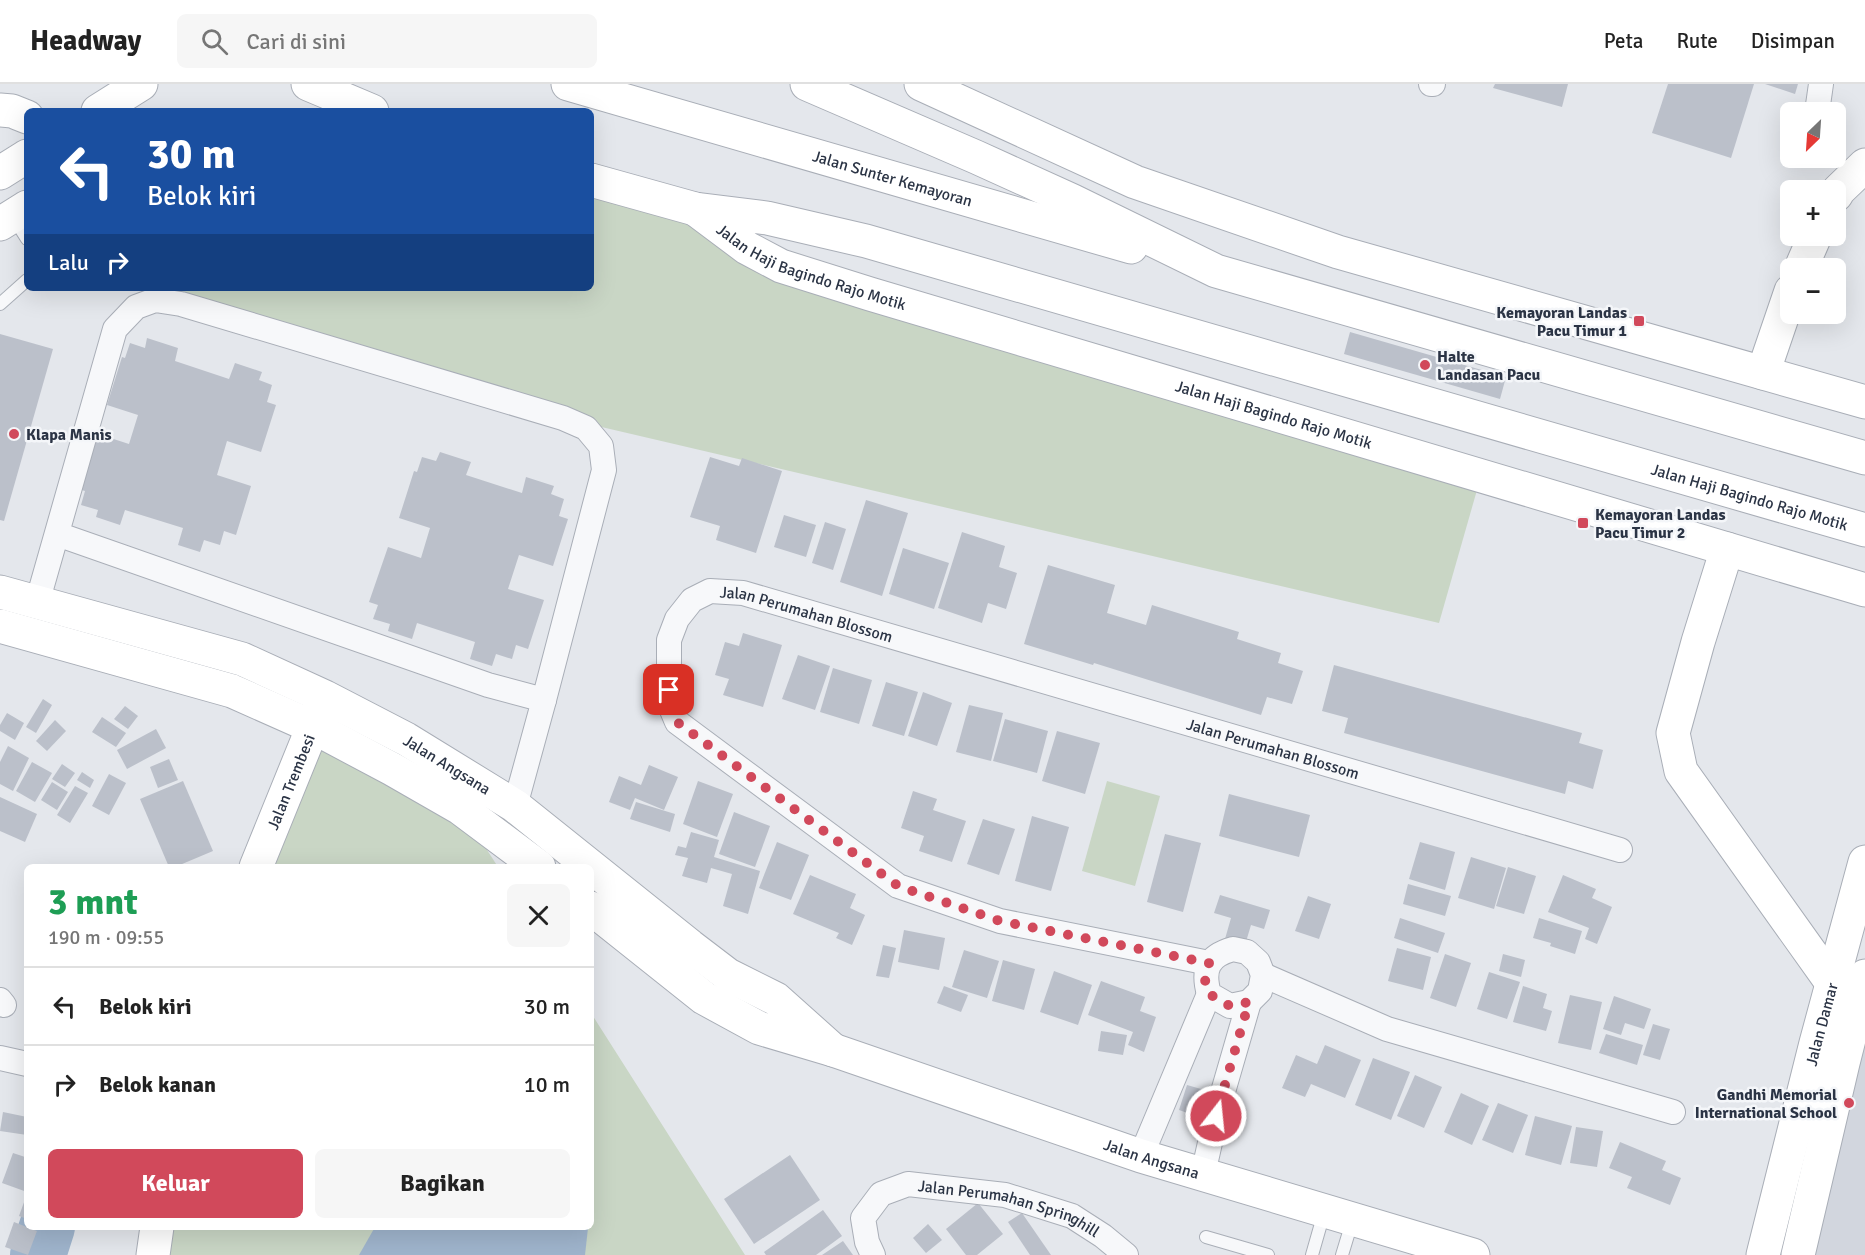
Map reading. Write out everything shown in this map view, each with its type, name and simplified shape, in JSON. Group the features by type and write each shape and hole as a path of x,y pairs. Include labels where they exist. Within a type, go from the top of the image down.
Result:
{"main road":[{"path":"0,96 12,84"},
{"path":"103,108 141,84"},
{"path":"308,84 365,108"},
{"name":"Jalan Sunter Kemayoran","path":"568,84 1216,271"},
{"path":"807,84 1073,201 1216,271 1865,458"},
{"path":"921,84 1135,182 1338,252 1865,402"},
{"path":"0,110 12,111 24,116"},
{"path":"976,157 1082,171 1135,182"},
{"path":"0,173 24,158"},
{"path":"1846,183 1865,165"},
{"name":"Jalan Haji Bagindo Rajo Motik","path":"594,181 695,209 767,218 866,241 1865,530"},
{"name":"Jalan Haji Bagindo Rajo Motik","path":"695,209 747,248 781,266 881,298 1865,590"},
{"path":"1763,373 1780,323"},
{"path":"1727,549 1673,733 1681,771 1856,985"},
{"name":"Jalan Angsana","path":"0,592 242,659 325,697 406,740 515,806 588,864"},
{"name":"Jalan Angsana","path":"0,626 232,690 313,728 460,808 535,864"},
{"name":"Jalan Trembesi","path":"257,864 325,697"},
{"name":"Jalan Damar","path":"1798,1255 1856,985 1865,862"},
{"name":"Jalan Angsana","path":"594,869 718,968 776,999 833,1050"},
{"name":"Jalan Angsana","path":"594,910 711,1003 759,1028 833,1050 1142,1155 1473,1255"},
{"name":"Jalan Damar","path":"1763,1255 1856,985"},
{"path":"153,1255 157,1230"}],"street":[{"path":"1818,102 1821,84"},
{"path":"37,603 115,329 136,307 155,300 181,304 563,418 586,428 601,446 604,470 515,806"},
{"path":"57,534 488,685 544,700"},
{"name":"Jalan Perumahan Blossom","path":"1209,963 1000,921 898,886 677,722 669,703 669,640 677,619 692,600 710,591 743,593 1620,850"},
{"path":"1142,1155 1209,994 1205,980 1209,963 1219,953 1233,949 1247,952 1258,962 1263,975 1260,991 1249,1002 1216,1116 1203,1174"},
{"path":"1263,975 1387,1029 1673,1112"},
{"path":"1209,994 1230,1006 1249,1002"},
{"path":"0,1058 24,1063"},
{"name":"Jalan Perumahan Springhill","path":"873,1255 867,1242 863,1218 881,1194 909,1184 1005,1195 1072,1216 1103,1236 1126,1255"}],"lane":[{"path":"0,304 24,283"},
{"path":"1312,1255 1339,1215"},
{"path":"1339,1215 1342,1255"},
{"path":"1206,1237 1268,1255"}],"shaded area":[{"name":"Gandhi Memorial International School","path":"1865,990 1865,1255 1796,1255"}],"green space":[{"path":"594,181 781,266 1481,476 1439,623 563,418 155,300 146,291 594,291"},
{"path":"313,727 460,808 496,864 257,864"},
{"path":"1107,781 1160,796 1135,886 1082,871"},
{"path":"594,1018 745,1255 153,1255 157,1230 594,1230"}],"water":[{"path":"373,1230 588,1230 585,1255 359,1255"}],"building":[{"path":"1495,84 1568,84 1562,107 1493,88"},
{"path":"1668,84 1754,84 1731,158 1652,133"},
{"path":"1765,84 1798,84 1795,94"},
{"name":"Halte Landasan Pacu","path":"1350,332 1506,377 1500,399 1344,354"},
{"name":"Klapa Manis","path":"0,334 53,349 4,521 0,520"},
{"path":"147,338 178,348 175,361 229,379 235,363 262,372 259,380 272,385 267,402 276,405 261,452 227,441 217,475 251,486 236,535 224,531 220,545 204,540 200,552 178,545 183,528 125,510 120,525 96,517 98,510 81,505 85,491 78,489 95,433 129,444 138,415 107,405 122,357 125,358 130,343 145,348"},
{"path":"440,452 471,462 466,475 522,493 526,477 554,486 551,494 564,499 559,516 568,519 553,566 519,555 508,589 544,600 528,649 516,645 512,659 496,654 492,666 470,659 475,642 417,623 412,639 388,631 390,624 373,619 378,605 369,602 388,547 421,558 430,528 399,518 414,471 417,472 422,457 436,461"},
{"path":"710,457 739,466 742,458 782,471 756,553 716,540 720,526 690,517"},
{"path":"866,500 908,513 882,596 840,582"},
{"path":"784,515 816,525 806,557 774,547"},
{"path":"825,522 846,529 833,570 812,563"},
{"path":"962,532 1005,546 999,567 1017,573 1006,609 988,603 982,623 938,608"},
{"path":"903,548 949,563 934,609 889,594"},
{"path":"1048,565 1115,585 1107,613 1146,625 1152,605 1239,632 1237,639 1281,653 1278,663 1303,671 1292,704 1267,697 1261,715 1094,663 1093,665 1024,644"},
{"path":"743,633 782,645 763,707 723,695 729,679 715,675 725,642 739,646"},
{"path":"798,655 830,666 815,710 782,699"},
{"path":"1334,665 1582,733 1579,743 1603,750 1593,789 1568,781 1565,794 1344,733 1348,718 1322,711"},
{"path":"833,668 872,680 859,724 820,712"},
{"path":"886,682 918,692 904,736 872,726"},
{"path":"923,692 952,703 937,746 908,736"},
{"path":"43,699 52,705 36,733 26,727"},
{"path":"969,705 1003,713 991,761 956,752"},
{"path":"125,706 138,716 128,729 114,719"},
{"path":"7,713 24,723 15,740 0,731 0,725"},
{"path":"102,717 126,733 116,747 92,732"},
{"path":"1005,719 1048,731 1037,773 993,761"},
{"path":"55,720 66,731 47,751 36,741"},
{"path":"156,729 166,748 127,769 117,750"},
{"path":"1057,731 1100,743 1085,794 1042,781"},
{"path":"8,746 29,758 13,791 0,784 0,762"},
{"path":"169,759 178,780 158,788 150,767"},
{"path":"32,762 52,773 35,802 16,791"},
{"path":"62,764 75,773 65,787 52,779"},
{"path":"649,765 678,777 664,810 635,798 630,810 609,802 619,776 641,785"},
{"path":"82,772 94,780 90,788 77,780"},
{"path":"109,774 126,783 109,815 92,806"},
{"path":"183,781 213,851 182,864 168,864 140,799"},
{"path":"698,781 733,794 717,837 683,824"},
{"path":"52,782 68,792 57,810 41,800"},
{"path":"75,786 88,793 70,823 57,815"},
{"path":"913,791 937,799 933,810 966,821 952,862 919,851 924,836 901,828"},
{"path":"1229,794 1310,815 1299,857 1219,836"},
{"path":"0,797 37,814 25,842 0,831"},
{"path":"636,802 675,814 670,832 630,819"},
{"path":"734,812 770,826 755,867 719,854"},
{"path":"1032,816 1069,827 1051,891 1015,881"},
{"path":"983,819 1015,829 999,875 967,864"},
{"path":"691,832 719,840 714,857 760,871 748,914 723,906 732,874 711,868 707,883 682,876 688,858 675,855 678,846 686,848"},
{"path":"1165,834 1201,843 1183,912 1147,902"},
{"path":"777,842 809,855 791,900 759,888"},
{"path":"1420,842 1455,852 1445,890 1409,879"},
{"path":"1471,857 1506,868 1494,909 1458,898"},
{"path":"1508,867 1536,876 1524,914 1496,906"},
{"path":"810,875 856,894 850,908 865,915 852,945 836,938 839,933 793,914"},
{"path":"1563,875 1596,889 1592,898 1612,907 1597,944 1585,939 1589,928 1548,912"},
{"path":"1408,884 1451,896 1445,916 1403,904"},
{"path":"1220,895 1270,910 1264,929 1251,925 1245,945 1225,939 1231,918 1214,913"},
{"path":"1308,896 1331,904 1319,939 1295,931"},
{"path":"1400,918 1445,933 1438,953 1394,938"},
{"path":"1539,918 1582,931 1575,954 1533,938"},
{"path":"904,930 945,938 939,970 898,962"},
{"path":"883,945 896,948 889,978 876,976"},
{"path":"1397,948 1431,957 1423,990 1388,981"},
{"path":"964,950 999,961 987,998 952,987"},
{"path":"1445,954 1471,963 1456,1007 1430,998"},
{"path":"1503,954 1525,960 1521,977 1499,971"},
{"path":"1003,960 1035,969 1024,1010 992,1001"},
{"path":"1054,971 1092,985 1078,1025 1040,1012"},
{"path":"1489,972 1520,982 1507,1019 1477,1009"},
{"path":"1101,981 1145,997 1140,1011 1156,1017 1144,1052 1128,1045 1133,1032 1088,1015"},
{"path":"944,986 968,995 961,1012 937,1003"},
{"path":"1523,986 1547,994 1543,1008 1552,1011 1546,1031 1513,1022"},
{"path":"1570,995 1602,1002 1591,1050 1558,1043"},
{"path":"1614,996 1651,1009 1644,1029 1625,1023 1621,1035 1603,1029"},
{"path":"1653,1024 1670,1029 1660,1060 1643,1055"},
{"path":"1101,1031 1127,1035 1123,1055 1098,1051"},
{"path":"1606,1034 1643,1045 1637,1065 1599,1053"},
{"path":"1325,1045 1361,1060 1345,1098 1311,1084 1305,1097 1282,1088 1296,1055 1317,1064"},
{"path":"1373,1058 1410,1072 1391,1120 1355,1105"},
{"path":"1415,1075 1442,1087 1424,1128 1397,1116"},
{"path":"1187,1085 1208,1091 1199,1117 1179,1110"},
{"path":"1461,1093 1489,1106 1472,1145 1444,1132"},
{"path":"1498,1103 1528,1115 1513,1153 1482,1140"},
{"path":"3,1112 24,1116 24,1135 0,1131"},
{"path":"1535,1116 1572,1126 1561,1165 1525,1155"},
{"path":"1576,1127 1603,1131 1597,1167 1570,1163"},
{"path":"1620,1142 1666,1161 1662,1170 1681,1178 1670,1205 1627,1188 1632,1177 1609,1168"},
{"path":"13,1153 24,1157 24,1191 2,1183"},
{"path":"790,1155 820,1200 754,1244 724,1199"},
{"path":"24,1202 24,1218 19,1216"},
{"path":"978,1203 1003,1234 977,1255 966,1255 946,1229"},
{"path":"823,1210 842,1236 816,1255 766,1255 764,1252"},
{"path":"1022,1213 1051,1255 1030,1255 1008,1222"},
{"path":"14,1222 24,1226 24,1230 37,1231 28,1255 5,1247"},
{"path":"928,1224 942,1240 926,1253 913,1238"},
{"path":"843,1241 853,1255 822,1255"}],"waterway":[{"path":"38,1255 46,1230"}],"place":[{"name":"Kemayoran Landas Pacu Timur 1","path":"1639,321"},
{"name":"Halte Landasan Pacu","path":"1425,365"},
{"name":"Klapa Manis","path":"14,434"},
{"name":"Kemayoran Landas Pacu Timur 2","path":"1583,523"},
{"name":"Gandhi Memorial International School","path":"1849,1103"}],"route":[{"path":"669,690 669,703 677,722 898,886 1000,921 1209,963 1205,980 1209,994 1230,1006 1249,1002 1216,1116"}]}
